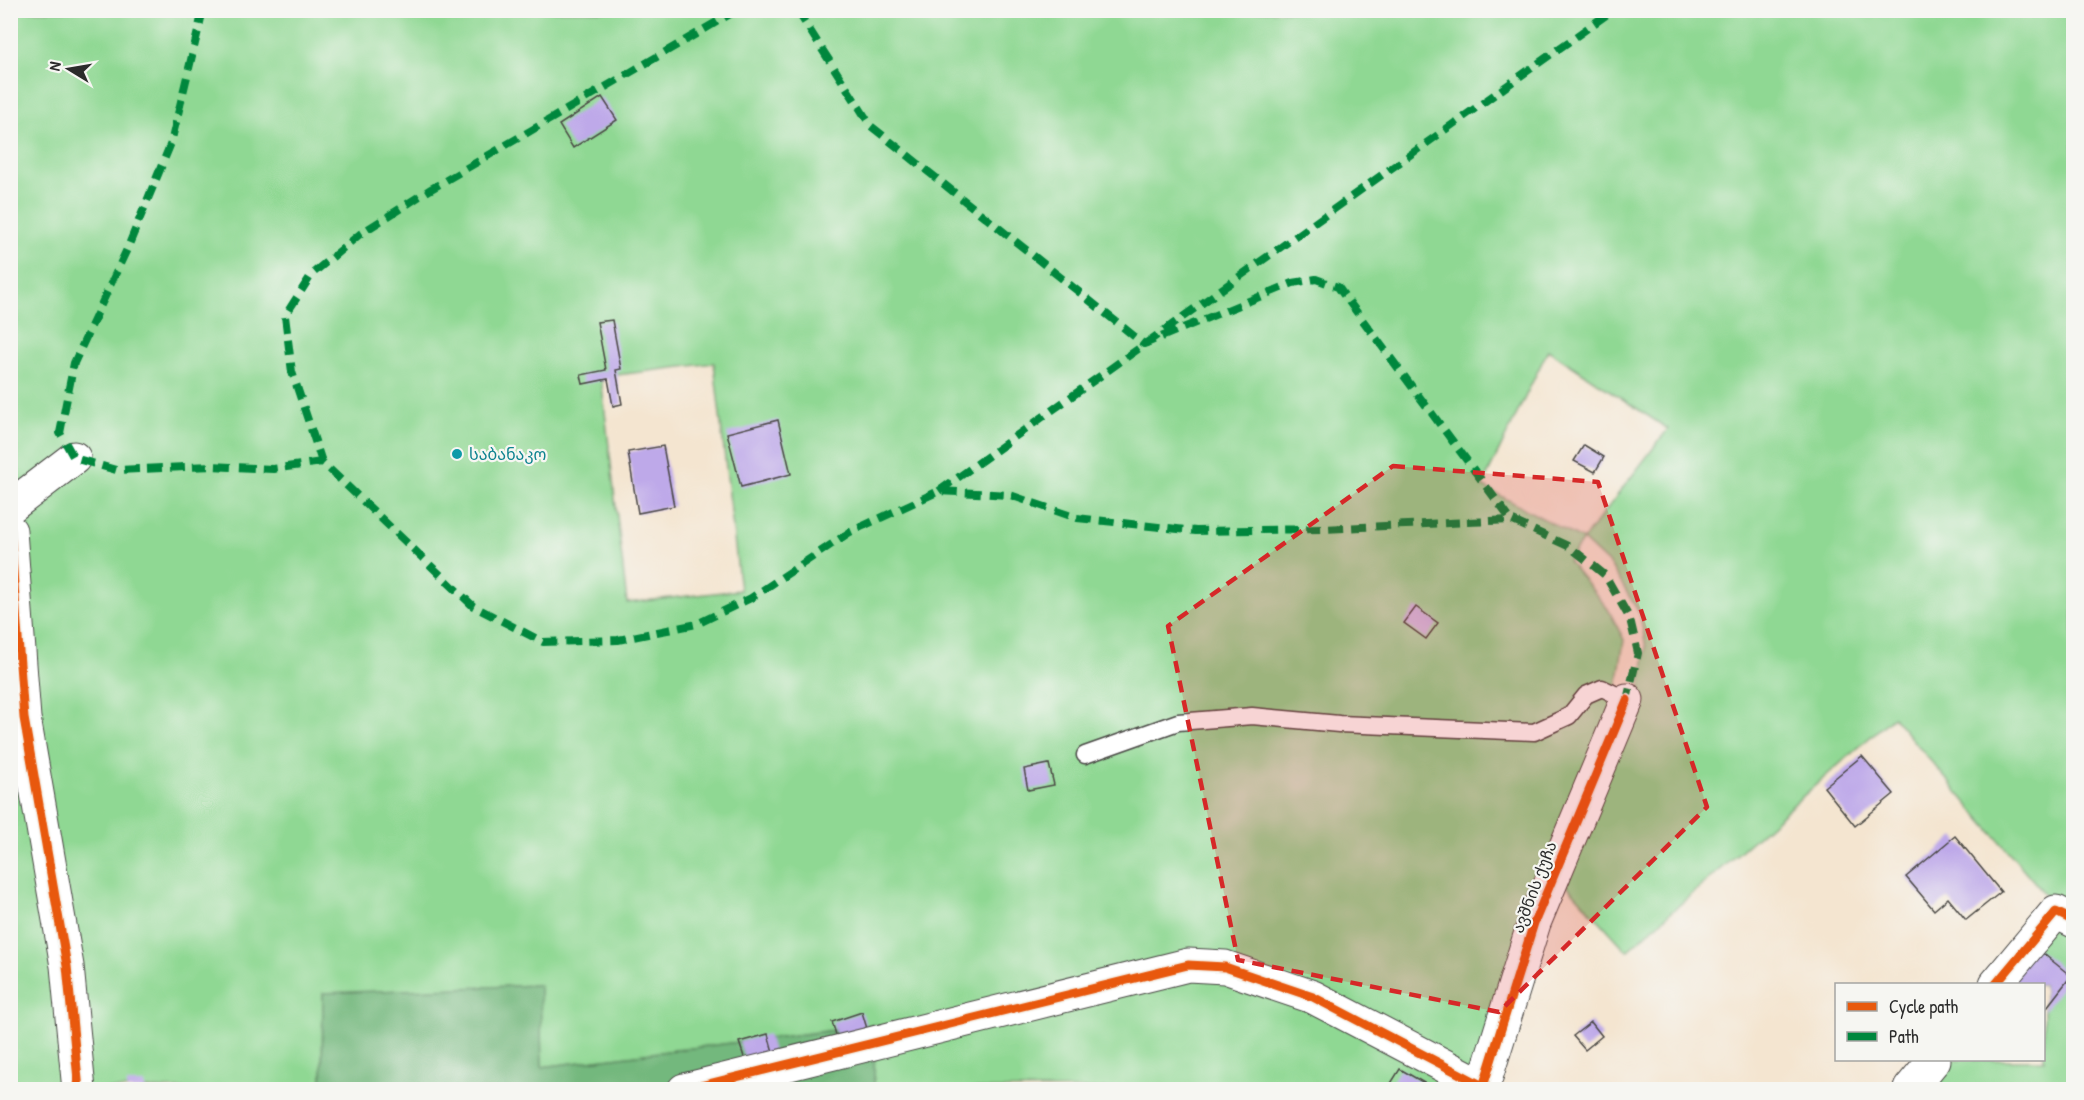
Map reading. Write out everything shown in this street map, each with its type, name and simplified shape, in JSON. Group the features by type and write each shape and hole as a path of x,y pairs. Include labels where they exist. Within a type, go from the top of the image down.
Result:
{"street":[{"path":"10,507 74,458"},
{"path":"10,531 24,718 67,966 79,1089"},
{"name":"ავშნის ქუჩა","path":"1482,1088 1534,923 1627,700"},
{"path":"1997,983 2056,912 2073,921"},
{"path":"684,1089 1188,965 1225,968 1314,997 1482,1088"},
{"path":"1910,1089 1932,1061"}],"lane":[{"path":"1085,755 1178,722 1252,716 1339,724 1534,732 1569,716 1586,695 1602,688 1627,700"}],"highlighted area":[{"path":"1393,466 1598,482 1707,807 1499,1012 1238,960 1168,626"}],"green space":[{"path":"10,11 2073,11 2073,1089 1900,1089 1924,1061 2045,1061 2045,983 1984,983 2049,899 1893,717 1627,951 1566,884 1640,690 1646,648 1640,614 1611,566 1583,540 1568,561 1608,609 1624,640 1615,699 1470,1089 874,1089 874,1025 542,1067 539,985 323,994 322,1089 11,1089","holes":["1548,350 1668,429 1583,540 1482,486","714,363 740,590 627,603 601,377"]},
{"path":"540,985 542,1067 875,1025 874,1089 322,1090 323,993"}],"building":[{"path":"602,97 617,120 573,148 559,125"},
{"path":"612,320 621,369 616,370 622,404 613,406 608,379 583,384 581,375 606,370 597,322"},
{"path":"778,420 791,474 741,487 727,433"},
{"path":"1584,445 1604,457 1595,472 1574,461"},
{"path":"663,446 674,506 638,513 628,452"},
{"path":"1416,607 1438,623 1426,639 1404,623"},
{"path":"1862,756 1894,794 1855,826 1824,787"},
{"path":"1049,764 1054,785 1028,790 1024,769"},
{"path":"1955,836 2001,892 1966,920 1948,898 1934,910 1906,877"},
{"path":"2035,947 2071,976 2045,1010 2045,983 2007,983"},
{"path":"862,1012 868,1032 838,1041 832,1022"},
{"path":"1591,1022 1602,1036 1585,1050 1573,1036"},
{"path":"768,1034 773,1052 745,1060 739,1042"},
{"path":"1400,1069 1426,1084 1422,1090 1391,1090 1388,1088"},
{"path":"127,1083 145,1083 145,1090 127,1090"}],"marked path":[{"path":"203,10 171,143 128,247 74,363 60,433 74,458 116,470 211,466 273,469 322,462"},
{"path":"737,10 431,189 360,234 312,274 285,316 292,372 322,462 473,606 543,642 618,640 697,624 751,598 850,532 939,491 1010,495 1077,518 1196,531 1322,529 1511,520 1570,547 1605,575 1630,619 1638,653 1627,700"},
{"path":"797,10 871,126 1144,344 1293,283 1316,279 1338,287 1511,520"},
{"path":"939,491 1613,10"}],"cycle path":[{"path":"10,531 24,718 67,966 79,1090"},
{"path":"1482,1090 1534,923 1627,700"},
{"path":"1997,983 2056,912 2074,921"},
{"path":"684,1090 1188,965 1225,967 1313,997 1483,1086"}],"place":[{"name":"საბანაკო","path":"457,454"}]}
